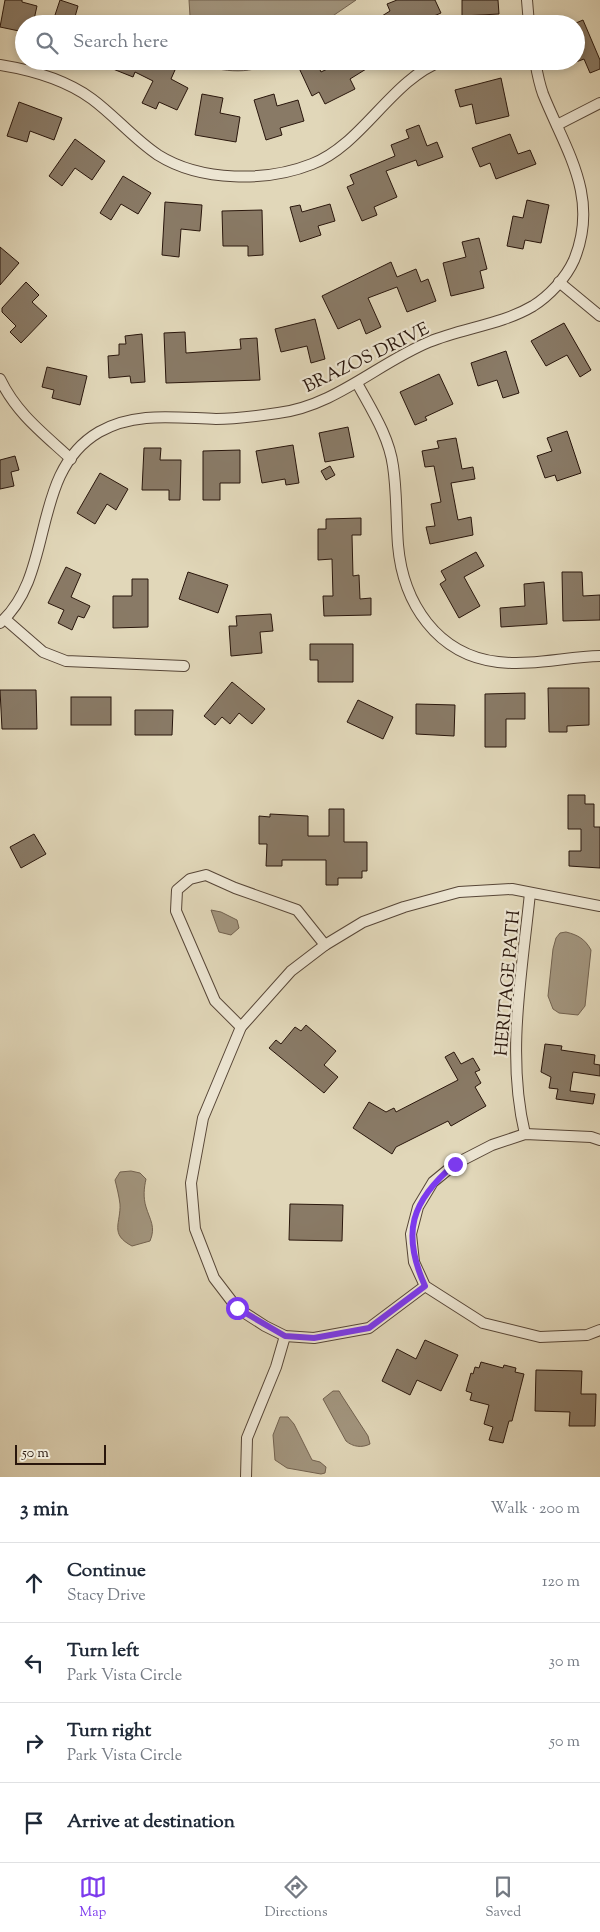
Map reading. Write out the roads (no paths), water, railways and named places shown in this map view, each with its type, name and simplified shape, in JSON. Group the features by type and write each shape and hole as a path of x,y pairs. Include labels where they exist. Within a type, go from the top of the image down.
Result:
{"street":[{"path":"527,0 528,15"},
{"path":"0,65 15,69"},
{"path":"19,70 58,80 91,98 160,156 199,171 220,175 257,177 298,170 315,163 360,130 407,83 425,70"},
{"name":"BRAZOS DRIVE","path":"3,621 14,607 28,580 52,492 71,459 99,432 138,419 155,416 219,419 282,413 326,398 357,383 428,342 518,314 545,297 571,267 579,249 586,223 580,178 573,156 542,92 536,70"},
{"path":"557,125 600,104"},
{"path":"559,282 600,316"},
{"path":"0,380 10,400 20,412 71,459"},
{"path":"357,383 381,427 393,464 401,567 413,601 422,618 434,633 459,651 497,662 600,656"},
{"path":"3,621 43,652 66,661 184,666"},
{"path":"241,1027 215,1002 176,911 177,890 190,879 206,875 235,888 296,910 324,945"},
{"path":"425,1286 369,1328 314,1338 285,1336 237,1308 214,1278 195,1229 191,1183 203,1118 241,1027 291,971 324,945 363,922 404,907 459,892 512,889 600,906"},
{"name":"HERITAGE PATH","path":"525,1134 519,1110 515,1046 530,893"},
{"path":"600,1140 590,1137 525,1134 492,1145 455,1164 433,1182 418,1207 411,1234 414,1262 425,1286 483,1323 540,1337 587,1335 600,1330"},
{"path":"246,1477 247,1438 276,1367 285,1336"}]}
